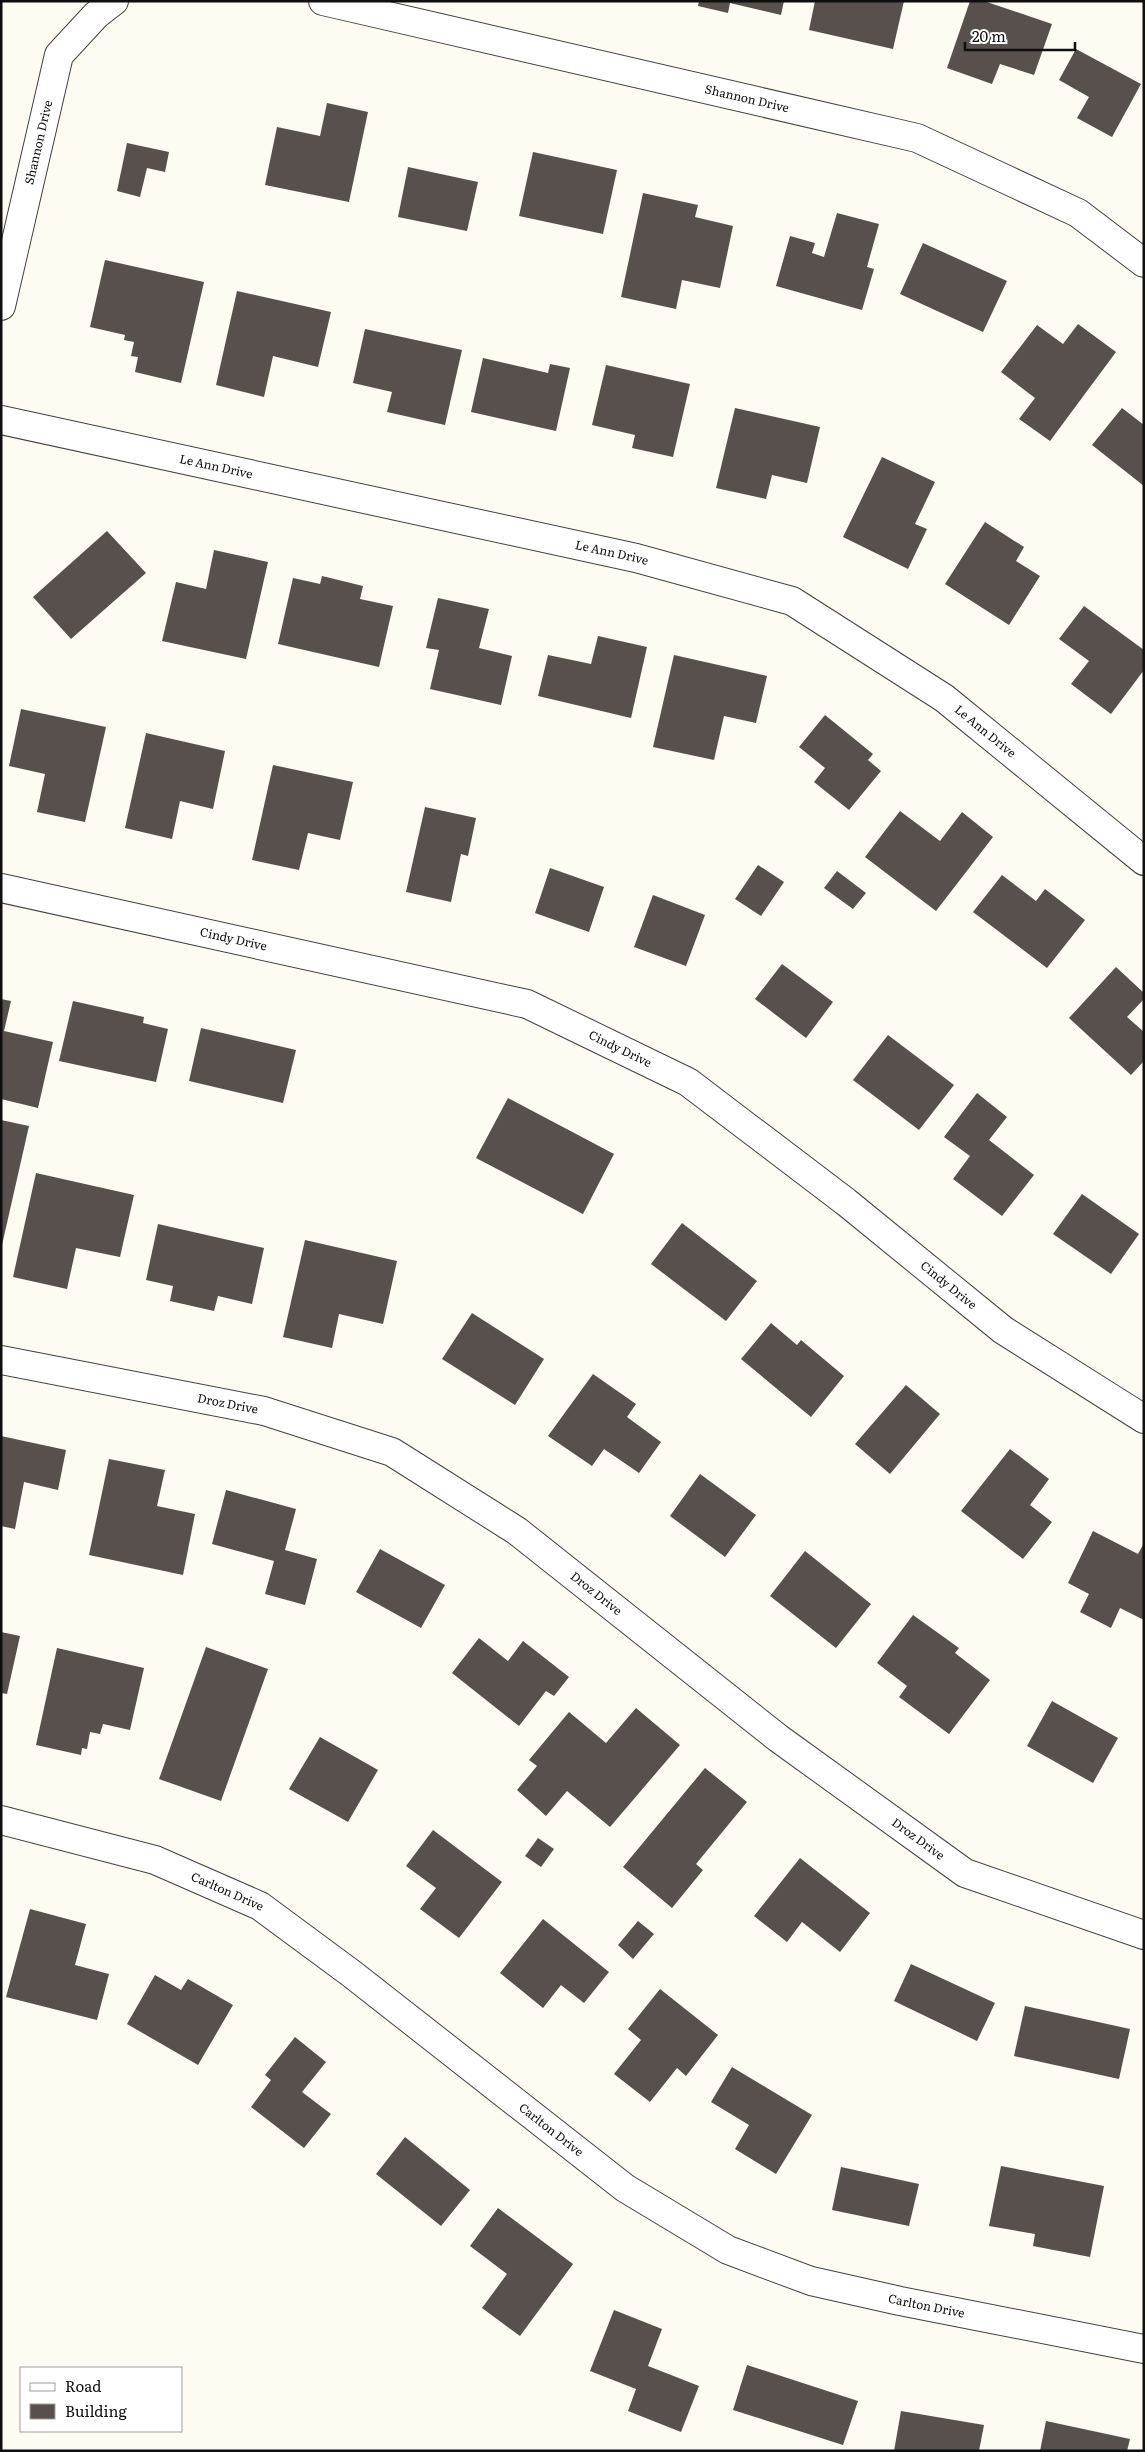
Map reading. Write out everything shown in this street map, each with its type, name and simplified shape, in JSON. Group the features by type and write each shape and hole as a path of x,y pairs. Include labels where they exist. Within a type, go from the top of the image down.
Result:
{"street":[{"name":"Shannon Drive","path":"1,306 59,54 96,15 114,1"},
{"name":"Shannon Drive","path":"323,1 917,138 1078,213 1144,263"},
{"name":"Le Ann Drive","path":"1,420 636,558 792,601 944,698 1144,861"},
{"name":"Cindy Drive","path":"1,888 527,1004 688,1082 846,1202 1002,1330 1144,1419"},
{"name":"Droz Drive","path":"1,1360 264,1411 392,1452 517,1531 778,1738 965,1873 1144,1935"},
{"name":"Carlton Drive","path":"1,1820 155,1860 260,1906 352,1974 625,2188 728,2250 820,2283 900,2301 1144,2349"}],"building":[{"path":"699,1 784,1 781,15 730,3 728,13 698,6"},
{"path":"815,1 904,1 893,49 809,30"},
{"path":"970,1 984,1 1052,24 1034,75 1000,64 992,84 947,68"},
{"path":"1076,49 1141,84 1112,137 1077,118 1089,97 1059,80"},
{"path":"327,103 368,112 349,202 265,185 277,127 320,136"},
{"path":"127,143 169,152 165,172 147,168 140,197 117,191"},
{"path":"533,152 617,170 603,234 519,216"},
{"path":"408,167 478,182 467,231 398,217"},
{"path":"643,193 698,205 695,217 733,226 720,288 682,280 676,309 621,297"},
{"path":"837,213 879,224 867,267 874,269 862,310 776,286 790,236 815,243 812,253 824,257"},
{"path":"923,243 1007,281 983,332 900,294"},
{"path":"105,260 204,282 181,383 135,372 138,357 131,356 134,342 124,340 125,335 90,327"},
{"path":"237,291 331,312 318,367 273,356 264,397 216,385"},
{"path":"1078,324 1116,352 1050,441 1019,419 1035,398 1001,372 1037,325 1063,344"},
{"path":"365,329 462,350 445,425 387,412 392,392 353,383"},
{"path":"483,358 548,373 550,364 570,368 556,431 471,412"},
{"path":"606,365 690,384 673,457 632,448 635,435 592,425"},
{"path":"735,408 820,427 807,483 772,475 766,499 716,488"},
{"path":"1122,408 1144,425 1144,486 1092,445"},
{"path":"882,457 935,482 915,524 927,529 908,569 843,537"},
{"path":"985,522 1024,547 1016,561 1040,576 1009,625 945,584"},
{"path":"107,531 146,573 71,639 33,597"},
{"path":"214,550 268,562 246,659 162,641 176,582 206,589"},
{"path":"322,576 363,586 360,599 393,606 379,667 278,644 293,578 320,584"},
{"path":"438,598 489,609 479,648 512,656 501,705 430,689 439,650 426,648"},
{"path":"1084,606 1144,650 1144,670 1111,714 1071,684 1089,661 1059,639"},
{"path":"598,636 647,647 631,718 538,696 548,655 591,664"},
{"path":"674,655 767,676 756,723 724,716 714,760 653,747"},
{"path":"21,709 106,727 85,822 37,812 45,774 9,766"},
{"path":"825,715 873,754 868,760 881,771 849,810 814,782 825,768 799,747"},
{"path":"146,733 225,751 213,809 180,801 172,839 125,828"},
{"path":"273,765 353,782 340,840 308,833 299,870 252,860"},
{"path":"425,807 476,818 468,856 461,854 451,902 406,892"},
{"path":"900,811 940,841 962,812 993,837 936,911 865,857"},
{"path":"758,865 784,882 761,916 735,899"},
{"path":"550,868 604,887 589,932 535,913"},
{"path":"837,871 866,893 853,909 824,888"},
{"path":"1002,875 1036,901 1045,889 1085,920 1047,968 973,912"},
{"path":"653,895 705,915 686,966 634,947"},
{"path":"782,964 833,1002 806,1038 755,999"},
{"path":"1116,967 1144,993 1144,999 1127,1017 1144,1032 1144,1061 1131,1075 1069,1018"},
{"path":"1,999 11,1001 4,1031 53,1042 38,1108 1,1099"},
{"path":"73,1001 144,1017 143,1023 168,1029 156,1082 59,1061"},
{"path":"201,1028 296,1050 283,1103 189,1081"},
{"path":"888,1035 954,1085 919,1130 853,1080"},
{"path":"977,1093 1007,1117 989,1140 1034,1175 1002,1216 953,1179 970,1156 944,1137"},
{"path":"508,1098 614,1154 583,1214 476,1158"},
{"path":"1,1120 29,1126 2,1245 1,1245"},
{"path":"36,1173 134,1195 120,1257 76,1248 67,1289 13,1277"},
{"path":"1082,1194 1139,1234 1111,1274 1053,1234"},
{"path":"682,1223 757,1281 726,1321 651,1264"},
{"path":"158,1224 264,1248 252,1304 218,1296 214,1311 170,1301 173,1286 146,1280"},
{"path":"305,1240 397,1261 383,1324 339,1314 332,1348 283,1337"},
{"path":"472,1313 544,1359 515,1405 442,1359"},
{"path":"771,1323 797,1345 801,1340 844,1376 811,1417 741,1359"},
{"path":"593,1374 636,1404 627,1417 661,1442 639,1473 604,1449 592,1466 548,1436"},
{"path":"906,1385 940,1414 890,1474 855,1444"},
{"path":"1,1436 66,1450 58,1490 24,1482 15,1529 1,1526"},
{"path":"1010,1449 1049,1479 1030,1505 1052,1522 1023,1559 961,1511"},
{"path":"109,1459 165,1470 157,1506 195,1514 183,1575 89,1555"},
{"path":"700,1474 756,1515 725,1557 670,1516"},
{"path":"226,1490 296,1509 285,1550 317,1559 305,1605 265,1594 274,1561 212,1544"},
{"path":"1093,1531 1138,1554 1144,1543 1144,1620 1120,1608 1111,1628 1080,1612 1089,1594 1068,1583"},
{"path":"380,1549 445,1585 421,1628 356,1592"},
{"path":"805,1551 871,1604 836,1648 770,1596"},
{"path":"913,1615 959,1648 955,1653 990,1680 949,1734 899,1697 907,1686 877,1663"},
{"path":"1,1632 20,1636 7,1694 1,1693"},
{"path":"479,1638 508,1661 523,1641 569,1677 554,1696 546,1691 519,1726 452,1673"},
{"path":"206,1647 268,1669 221,1801 159,1779"},
{"path":"57,1648 144,1668 130,1730 103,1724 100,1734 90,1732 87,1749 82,1748 81,1755 36,1745"},
{"path":"1052,1701 1118,1738 1093,1783 1027,1746"},
{"path":"636,1708 680,1745 610,1827 567,1791 546,1816 517,1790 537,1766 529,1760 569,1712 606,1743"},
{"path":"320,1737 378,1770 348,1822 289,1789"},
{"path":"705,1768 747,1802 696,1864 703,1870 672,1908 623,1867"},
{"path":"433,1830 502,1882 459,1938 420,1909 436,1888 406,1866"},
{"path":"538,1838 554,1849 541,1867 525,1856"},
{"path":"800,1858 870,1913 840,1952 802,1922 787,1942 754,1916"},
{"path":"30,1909 86,1924 75,1965 109,1974 97,2020 6,1997"},
{"path":"543,1919 609,1972 584,2003 561,1985 543,2008 500,1973"},
{"path":"638,1921 654,1934 633,1959 618,1945"},
{"path":"911,1964 995,2003 977,2041 894,2001"},
{"path":"155,1975 181,1990 188,1979 233,2005 198,2065 127,2024"},
{"path":"660,1989 718,2035 686,2076 677,2068 650,2102 614,2074 641,2040 628,2029"},
{"path":"1025,2006 1130,2029 1119,2079 1014,2056"},
{"path":"295,2037 326,2062 302,2092 331,2114 304,2148 251,2107 271,2080 265,2075"},
{"path":"732,2067 812,2115 776,2174 735,2149 749,2125 711,2102"},
{"path":"405,2137 470,2190 441,2226 376,2174"},
{"path":"1001,2166 1104,2186 1090,2257 1033,2246 1035,2234 989,2226"},
{"path":"841,2167 919,2184 909,2226 832,2210"},
{"path":"498,2208 573,2264 520,2336 482,2308 507,2274 470,2246"},
{"path":"614,2310 662,2329 648,2366 699,2386 681,2432 628,2411 636,2389 590,2371"},
{"path":"747,2365 858,2401 843,2445 733,2410"},
{"path":"901,2411 984,2425 979,2451 894,2451"},
{"path":"1046,2421 1130,2439 1127,2451 1040,2451"}]}
